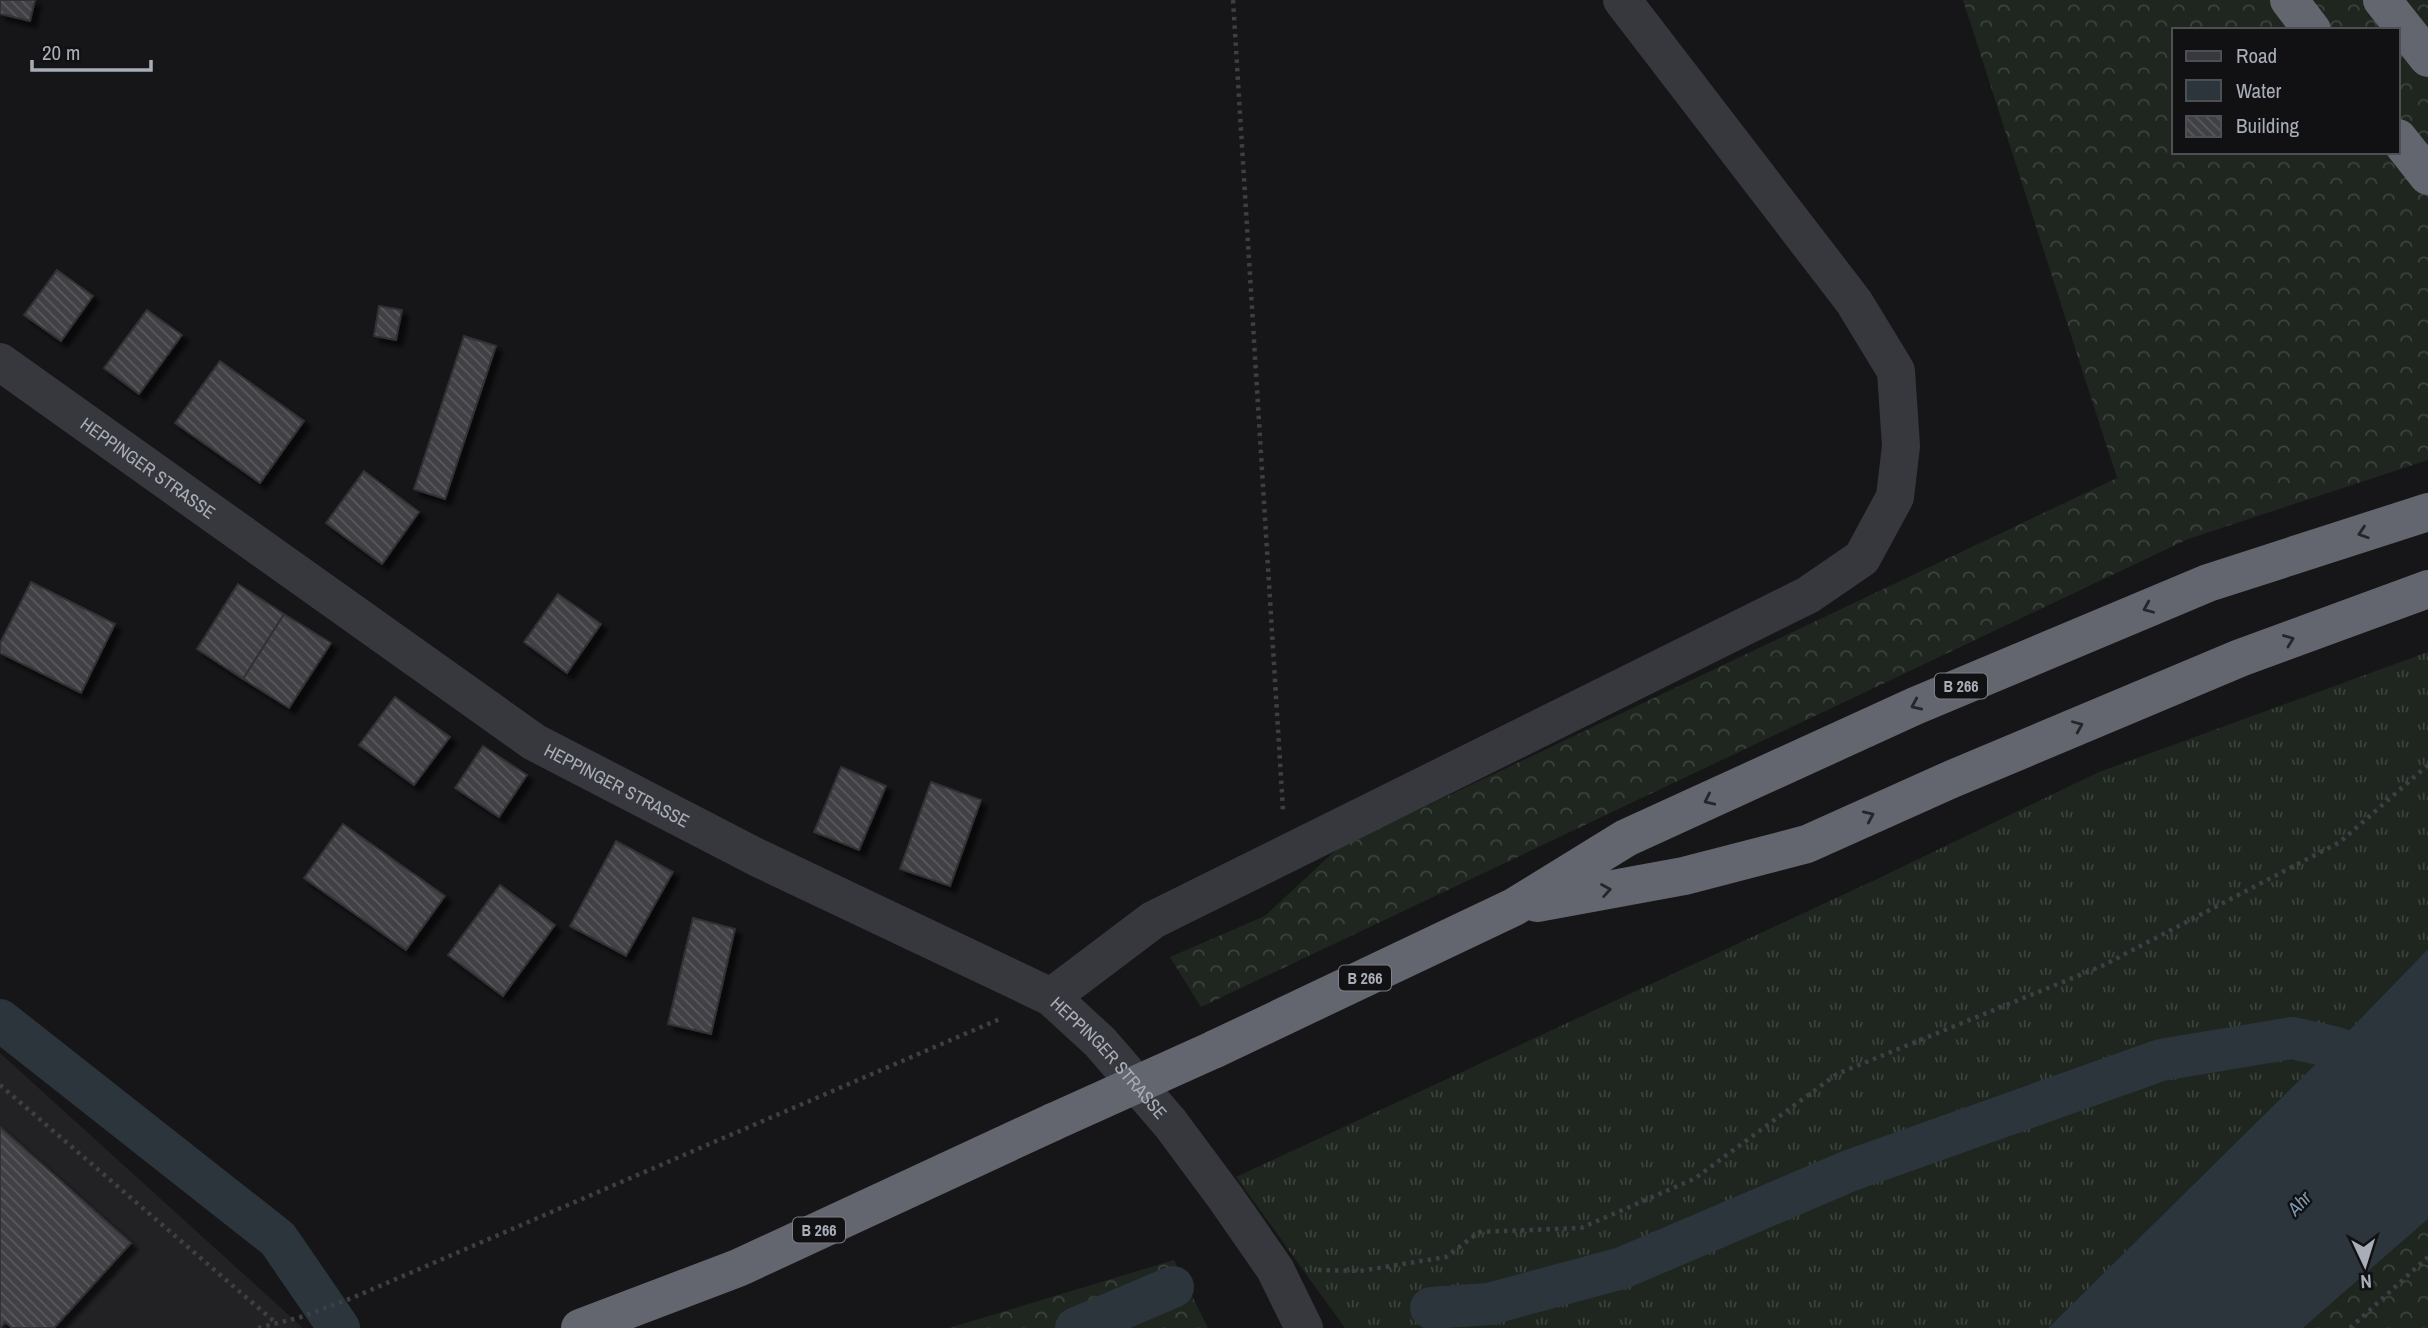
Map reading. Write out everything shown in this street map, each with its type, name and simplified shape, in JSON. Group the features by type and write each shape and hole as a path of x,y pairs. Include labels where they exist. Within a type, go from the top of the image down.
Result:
{"highway":[{"path":"2289,0 2310,28"},
{"path":"2382,0 2428,58"},
{"path":"2400,141 2428,176"},
{"name":"B 266","path":"580,1328 738,1268 1215,1049 1514,907 1626,838 1914,706 2208,583 2428,512"},
{"name":"B 266","path":"1514,907 1684,876 1807,844 1952,779 2240,658 2428,589"}],"street":[{"path":"1051,997 1153,920 1808,595 1862,558 1895,497 1901,446 1896,371 1854,302 1622,0"},
{"name":"HEPPINGER STRASSE","path":"0,362 534,742 755,857 1051,997 1100,1042 1170,1123 1275,1269 1304,1328"}],"path":[{"path":"1233,0 1286,853"},
{"path":"1275,1269 1360,1271 1446,1257 1479,1232 1581,1228 1694,1179 1837,1074 2102,966 2340,842 2428,765"},
{"path":"258,1328 301,1317 352,1298 1051,997"},
{"path":"0,1085 276,1323"},
{"path":"2350,1328 2428,1257"}],"shaded area":[{"path":"0,1053 303,1328 0,1328"}],"green space":[{"path":"1963,0 2428,0 2428,460 2188,539 1201,1007 1170,957 1265,916 1338,848 2117,478"},
{"path":"2428,652 2428,949 2333,1047 2048,1328 1345,1328 1236,1177 1877,879 2099,772"},
{"path":"2428,1219 2428,1328 2303,1328"},
{"path":"1174,1260 1208,1328 949,1328"}],"water":[{"name":"Ahr","path":"2428,949 2428,1219 2303,1328 2048,1328 2333,1047"}],"building":[{"path":"0,0 35,0 30,21 0,14"},
{"path":"57,270 93,296 61,341 24,315"},
{"path":"379,306 402,310 396,340 374,336"},
{"path":"147,310 182,335 139,394 104,368"},
{"path":"464,336 496,346 445,499 414,489"},
{"path":"220,361 304,421 260,483 175,423"},
{"path":"364,471 419,512 382,564 326,523"},
{"path":"31,582 115,624 81,693 0,653 0,643"},
{"path":"238,584 284,614 243,679 197,649"},
{"path":"558,594 601,624 567,673 524,642"},
{"path":"284,614 331,643 289,708 243,679"},
{"path":"395,697 450,737 414,785 359,745"},
{"path":"483,746 527,775 499,817 455,788"},
{"path":"841,767 886,786 859,850 814,832"},
{"path":"931,782 981,800 950,886 900,869"},
{"path":"343,824 445,896 406,950 304,878"},
{"path":"616,841 673,872 626,956 570,926"},
{"path":"500,885 555,925 503,996 448,955"},
{"path":"693,918 735,929 711,1034 668,1024"},
{"path":"0,1127 131,1243 54,1328 12,1328 5,1322 0,1328"}],"waterway":[{"path":"0,1020 278,1239 339,1328"},
{"path":"1431,1308 1489,1304 1622,1268 1849,1171 2161,1060 2292,1038 2333,1047 2389,1065"},
{"path":"1076,1328 1173,1287"}]}
